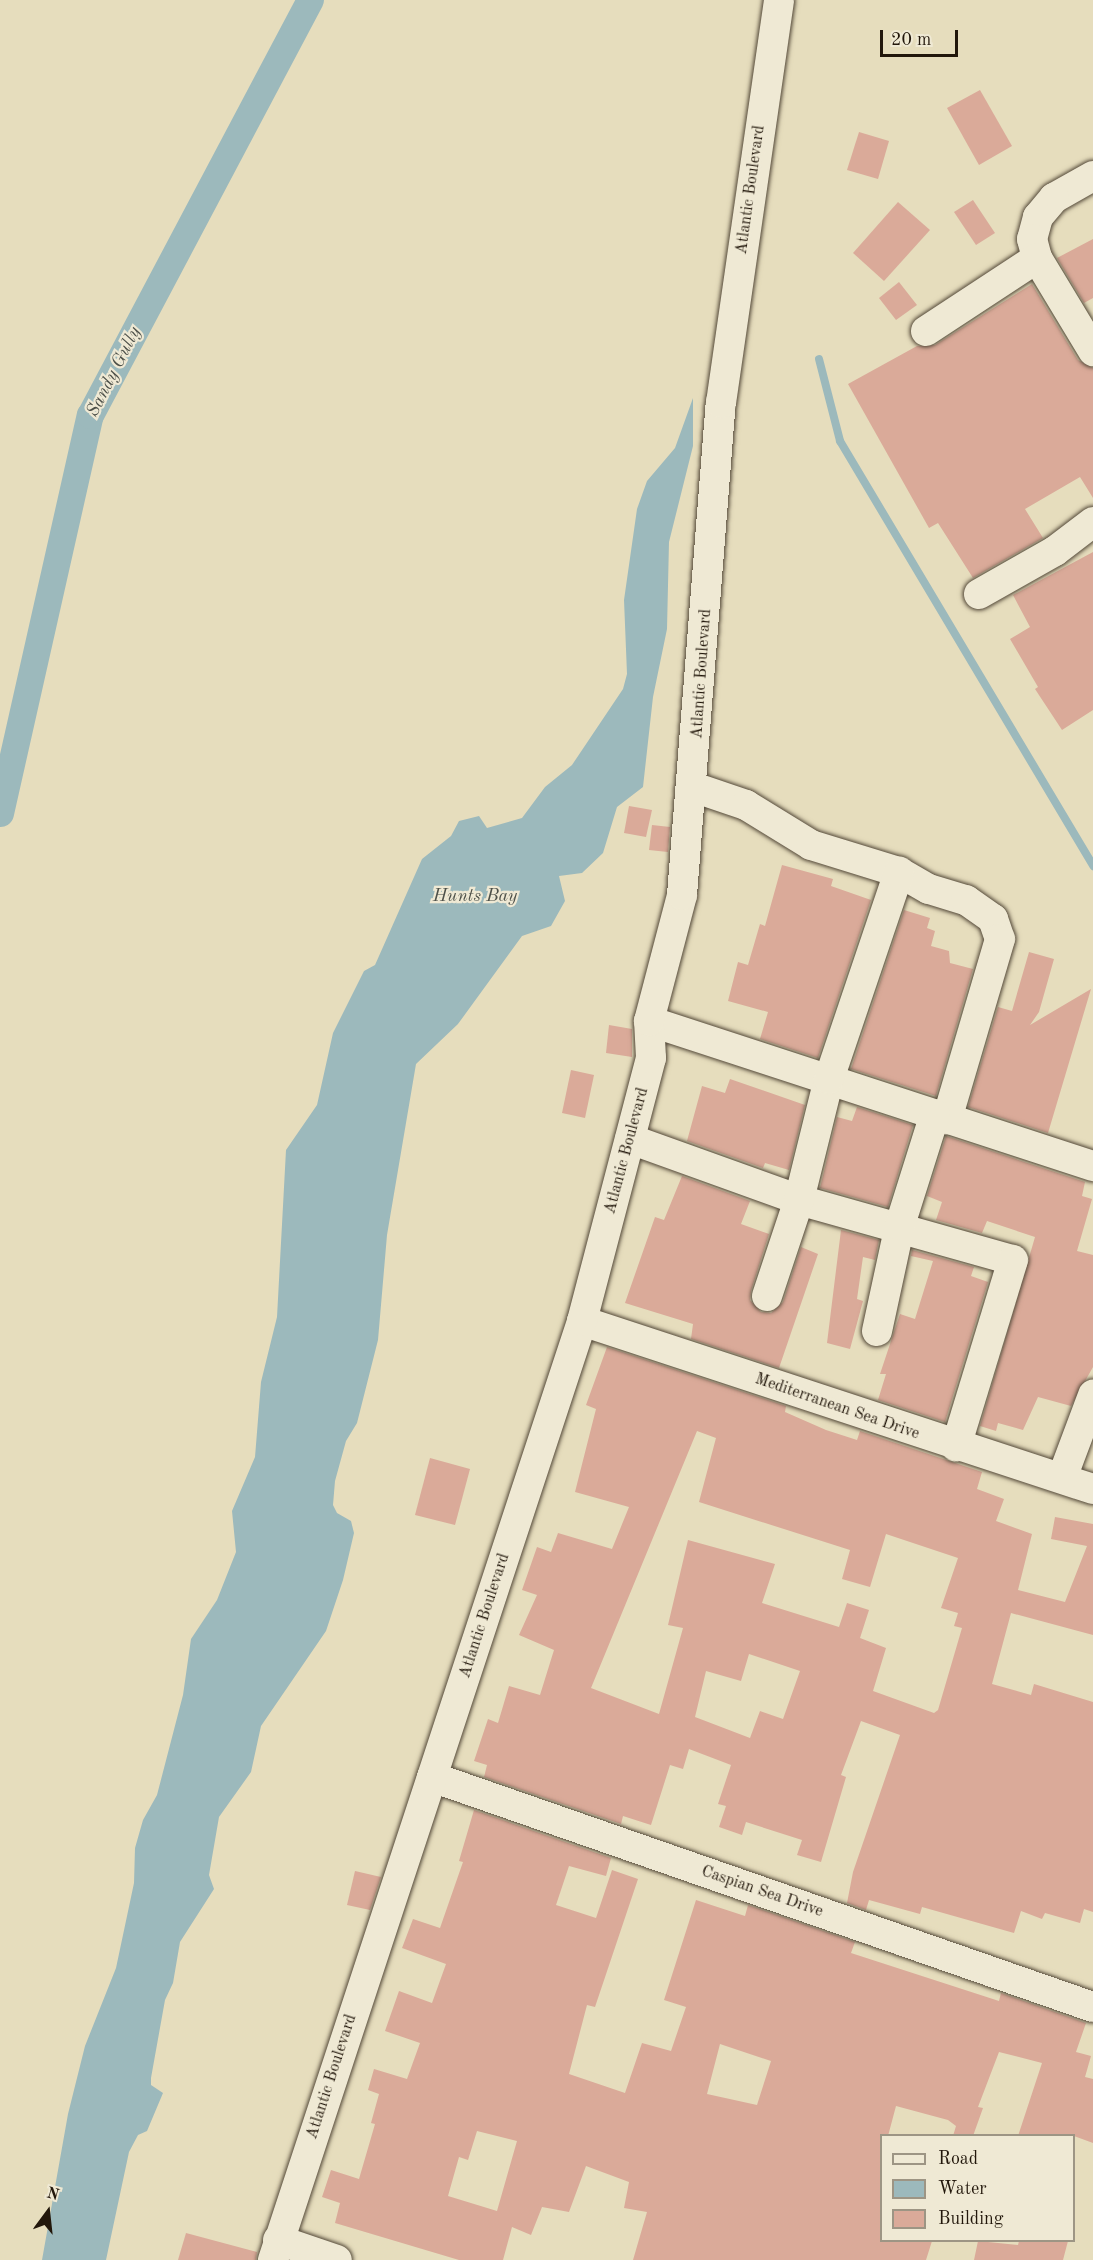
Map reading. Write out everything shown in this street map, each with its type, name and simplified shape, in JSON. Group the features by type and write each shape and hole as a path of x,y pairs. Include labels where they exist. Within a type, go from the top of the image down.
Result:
{"street":[{"name":"Atlantic Boulevard","path":"275,2250 582,1321 651,1058 649,1021 682,895 693,787 721,403 779,0"},
{"path":"1093,176 1054,198 1038,218 1032,239 1037,258 1093,351"},
{"path":"926,331 1037,258"},
{"path":"979,594 1055,551 1093,522"},
{"path":"693,787 746,805 811,845 899,872 929,889 966,900 993,919 1000,939 941,1117 900,1225 877,1331"},
{"path":"767,1296 799,1200 829,1079 899,872"},
{"path":"649,1021 1093,1166"},
{"path":"630,1139 799,1200 900,1225 1013,1260 956,1447"},
{"name":"Mediterranean Sea Drive","path":"582,1321 956,1447 1093,1489"},
{"path":"1062,1478 1093,1395"},
{"name":"Caspian Sea Drive","path":"432,1777 1093,2007"},
{"path":"275,2250 337,2260"}],"water":[{"name":"Hunts Bay","path":"693,398 693,446 669,542 667,629 653,697 643,787 617,807 603,853 582,873 559,876 565,901 551,926 522,936 458,1024 416,1064 387,1235 378,1340 357,1423 346,1441 335,1481 333,1505 337,1513 351,1521 354,1533 343,1580 326,1631 261,1726 251,1772 219,1817 209,1875 214,1889 180,1942 173,1983 165,2000 151,2078 151,2085 163,2093 147,2131 138,2135 129,2152 106,2260 42,2260 68,2114 85,2046 116,1968 134,1883 135,1848 143,1820 157,1795 183,1695 191,1639 217,1600 236,1552 232,1511 255,1457 261,1382 277,1317 286,1150 317,1105 333,1033 364,971 375,965 422,859 451,836 459,821 479,816 487,828 522,818 545,787 572,765 623,689 627,674 624,600 637,509 647,481 675,448"}],"building":[{"path":"980,90 1012,146 979,165 947,108"},
{"path":"859,132 889,141 878,179 847,170"},
{"path":"973,200 995,233 976,245 954,212"},
{"path":"898,202 930,230 884,281 853,253"},
{"path":"1093,239 1093,298 1084,303 1057,258"},
{"path":"899,282 917,305 896,320 879,298"},
{"path":"1032,284 1078,360 1093,368 1093,498 1080,477 1025,509 1043,538 973,578 938,523 929,528 848,384 917,346 935,345"},
{"path":"1093,552 1093,710 1062,730 1035,689 1038,687 1010,639 1030,627 1013,595"},
{"path":"629,806 652,810 646,837 624,833"},
{"path":"652,825 670,827 668,852 649,850"},
{"path":"782,865 833,879 831,886 871,900 818,1058 760,1039 768,1012 728,1001 738,962 748,965 760,924 765,926"},
{"path":"904,910 930,918 927,928 935,931 931,946 949,951 950,963 973,969 936,1096 851,1069"},
{"path":"1029,952 1054,959 1039,1012 1030,1025 1091,989 1048,1133 968,1107 998,1007 1012,1011"},
{"path":"609,1025 632,1029 632,1057 606,1053"},
{"path":"571,1070 594,1075 585,1118 562,1113"},
{"path":"730,1079 805,1105 789,1170 765,1163 763,1168 687,1141 702,1086 725,1093"},
{"path":"857,1107 913,1125 888,1207 820,1188 837,1117 852,1121"},
{"path":"946,1136 1085,1182 1082,1196 1092,1199 1077,1251 1093,1255 1093,1367 1071,1406 1038,1397 1023,1430 998,1423 996,1431 980,1426 1035,1237 987,1221 982,1233 936,1220 942,1202 927,1196"},
{"path":"682,1176 750,1201 741,1224 769,1234 750,1300 761,1312 771,1313 783,1302 801,1247 818,1254 779,1368 691,1339 693,1324 625,1303 655,1217 664,1220"},
{"path":"841,1230 879,1240 875,1260 863,1257 857,1299 863,1301 850,1349 827,1343"},
{"path":"912,1250 974,1267 971,1276 988,1282 945,1422 878,1400 886,1374 880,1374 900,1314 915,1319 933,1261 911,1256"},
{"path":"607,1347 786,1406 785,1412 826,1430 857,1440 860,1431 982,1472 977,1489 1004,1499 996,1521 1032,1534 1018,1590 1065,1602 1087,1546 1051,1539 1055,1517 1093,1524 1093,1635 1011,1613 992,1684 1031,1695 1034,1684 1093,1702 1093,1912 1084,1909 1080,1923 1045,1913 1042,1919 1021,1911 1014,1933 922,1907 920,1914 869,1900 866,1910 847,1903 853,1872 900,1735 861,1721 841,1775 846,1777 821,1862 797,1855 802,1840 746,1822 742,1835 719,1827 726,1806 718,1804 731,1765 689,1749 683,1769 670,1765 651,1825 623,1816 621,1824 484,1777 487,1765 474,1761 488,1719 498,1723 509,1686 540,1695 554,1650 519,1635 537,1595 522,1590 537,1547 551,1552 558,1533 612,1549 629,1507 575,1492 596,1409 586,1405","holes":["697,1431 716,1438 699,1502 850,1550 842,1579 870,1587 886,1534 958,1558 941,1608 958,1613 954,1626 962,1628 938,1710 934,1713 873,1691 886,1648 860,1638 869,1610 847,1603 839,1627 762,1603 775,1564 688,1540 668,1625 683,1628 659,1714 591,1688","749,1654 800,1671 783,1719 760,1711 750,1738 695,1717 706,1671 741,1681"]},
{"path":"430,1458 470,1469 455,1525 415,1515"},
{"path":"474,1810 611,1858 606,1876 569,1866 556,1905 596,1918 612,1870 638,1879 595,2007 587,2005 569,2074 625,2093 642,2043 671,2051 686,2007 664,2000 696,1900 745,1916 748,1905 855,1942 851,1953 999,2001 1001,1993 1086,2023 1076,2052 1091,2056 1085,2077 1093,2079 1093,2143 1075,2136 1075,2134 1019,2134 1042,2063 999,2052 978,2107 983,2108 974,2134 954,2134 956,2126 948,2120 896,2106 889,2134 880,2134 880,2242 932,2242 926,2260 633,2260 647,2212 624,2208 629,2182 586,2166 569,2212 542,2207 531,2235 512,2227 503,2260 459,2260 335,2223 340,2203 322,2197 331,2170 359,2179 375,2124 371,2123 379,2094 368,2090 374,2069 407,2079 420,2043 385,2031 399,1991 432,2003 446,1964 402,1948 413,1919 440,1928 463,1862 459,1861","holes":["720,2044 771,2061 757,2105 707,2094","477,2131 517,2141 497,2211 448,2196 459,2157 468,2160"]},
{"path":"355,1871 381,1877 370,1910 347,1905"},
{"path":"186,2233 257,2252 256,2260 178,2260"},
{"path":"978,2242 1018,2245 1019,2242 1068,2242 1063,2260 974,2260"}],"waterway":[{"name":"Sandy Gully","path":"0,813 90,415 310,0"},
{"path":"819,359 840,441 1093,866"}]}
